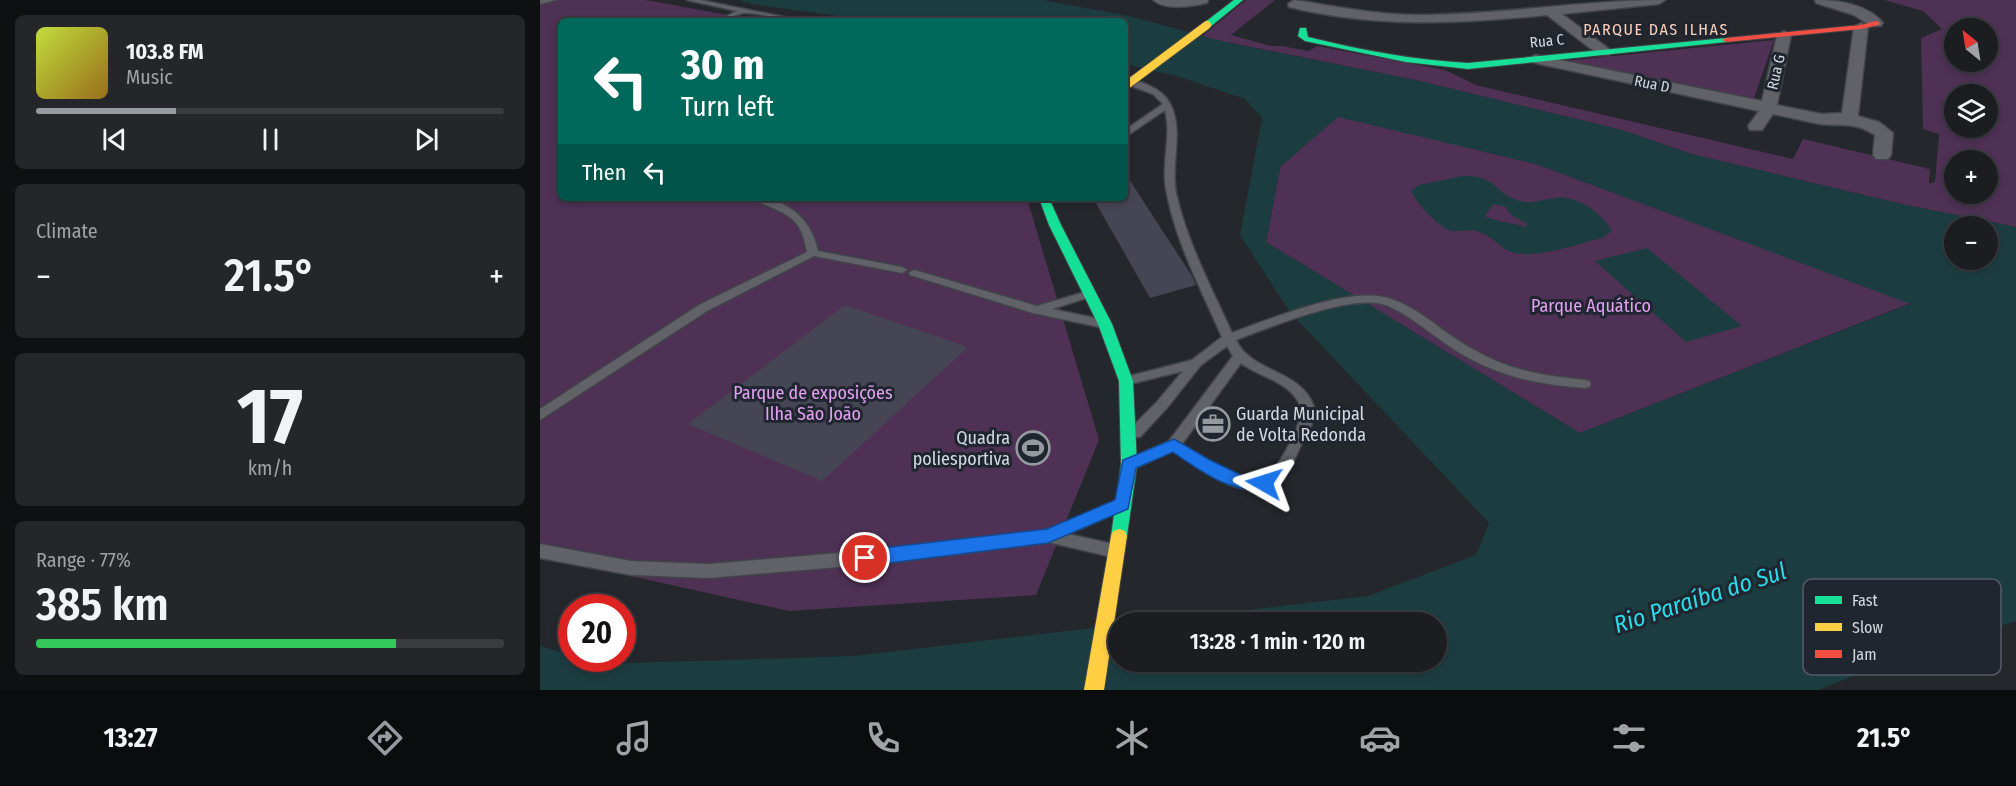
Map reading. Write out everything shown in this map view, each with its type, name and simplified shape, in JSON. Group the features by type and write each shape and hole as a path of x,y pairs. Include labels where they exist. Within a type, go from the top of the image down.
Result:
{"street":[{"path":"1160,0 1185,3 1199,1"},
{"path":"1128,83 1239,0"},
{"path":"1478,0 1495,15"},
{"path":"1294,4 1380,17 1427,19 1659,0"},
{"path":"1821,0 1874,20 1869,25 1851,114 1847,118"},
{"path":"1549,10 1604,52"},
{"name":"Rua C","path":"1303,30 1302,36 1305,39 1439,66 1468,66 1869,25"},
{"name":"Rua G","path":"1768,109 1784,35"},
{"name":"Rua D","path":"1535,59 1768,109 1822,119 1847,118 1873,126 1884,133 1882,155"},
{"path":"1756,126 1768,109"},
{"path":"1045,201 1105,324 1126,381 1130,438 1129,465 1117,554 1094,690"}],"lane":[{"path":"540,2 553,0"},
{"path":"690,0 785,18"},
{"path":"726,18 744,10"},
{"path":"1128,85 1157,94 1167,105 1173,133 1170,188 1183,237 1239,357 1289,383 1302,397 1309,410 1306,424 1276,476 1264,483 1251,485 1202,464 1174,445"},
{"path":"1128,132 1167,105"},
{"path":"764,201 799,217 810,234 813,253"},
{"path":"540,415 703,308 813,253 908,272 1036,310 1105,324"},
{"path":"1036,310 1089,294"},
{"path":"1130,438 1161,406 1197,362 1229,338 1344,301 1377,299 1397,305 1461,348 1504,370 1541,380 1585,384"},
{"path":"1129,465 1174,445 1239,357"},
{"path":"1126,381 1197,362"},
{"path":"540,551 631,568 709,571 886,556 1048,536 1122,504"},
{"path":"1048,536 1117,554"}],"green space":[{"name":"Parque de exposições Ilha São João","path":"547,0 646,0 744,18 558,18 558,201 1028,201 1099,440 1036,595 789,611 540,556 540,3"},
{"path":"1246,0 1275,0 1231,35 1271,46 1308,51 1317,46 1445,70 1476,85 1793,159 1803,139 1930,169 1929,184 1935,182 1939,134 1923,129 1921,38 1942,29 1923,11 1884,0 2016,0 2016,227 1998,223 1998,216 1961,216 1906,205 1691,154 1622,130 1415,80 1201,37"},
{"path":"1774,40 1753,101 1563,61"},
{"name":"Parque Aquático","path":"1338,116 1536,164 1911,303 1580,433 1266,242 1280,167"}],"water":[{"name":"Rio Paraíba do Sul","path":"739,0 1042,0 1129,16 1225,42 1415,80 1622,130 1691,154 1961,216 1944,216 1944,270 1998,270 1998,223 2016,227 2016,621 2001,626 2001,579 1803,579 1803,675 1856,675 1818,690 540,690 540,646 558,651 558,672 636,672 636,663 854,656 1108,626 1108,672 1447,672 1447,612 1228,612 1368,596 1476,555 1489,523 1290,312 1240,235 1262,118 1245,99 1180,77 1128,65 1128,18 852,18 751,4","holes":["1338,117 1536,164 1910,304 1580,433 1266,242 1280,167"]},
{"path":"1474,176 1488,181 1509,196 1522,201 1571,199 1588,206 1608,224 1612,231 1602,238 1544,253 1511,252 1481,233 1471,230 1453,231 1435,221 1411,191 1419,185","holes":["1493,204 1506,207 1510,214 1527,224 1526,227 1485,216"]},
{"path":"1647,248 1742,326 1686,342 1595,261"}],"building":[{"path":"1128,178 1196,285 1150,298 1095,201 1128,201"},
{"path":"845,305 968,347 822,481 688,424"}],"traffic: fast":[{"path":"1207,25 1239,0"},
{"path":"1303,30 1302,36 1305,39 1386,57 1468,66 1726,40"},
{"path":"1045,201 1105,324 1126,381 1129,465 1119,536"}],"traffic: slow":[{"path":"1128,84 1207,25"},
{"path":"1094,690 1119,536"}],"traffic: jam":[{"path":"1726,40 1861,27 1876,23"}],"place":[{"name":"Guarda Municipal de Volta Redonda","path":"1213,424"},
{"name":"Quadra poliesportiva","path":"1033,448"}],"district":[{"name":"PARQUE DAS ILHAS","path":"1656,29"}],"route":[{"path":"865,558 1048,536 1122,504 1129,465 1174,445 1202,464 1236,480 1251,485 1264,483"}]}
